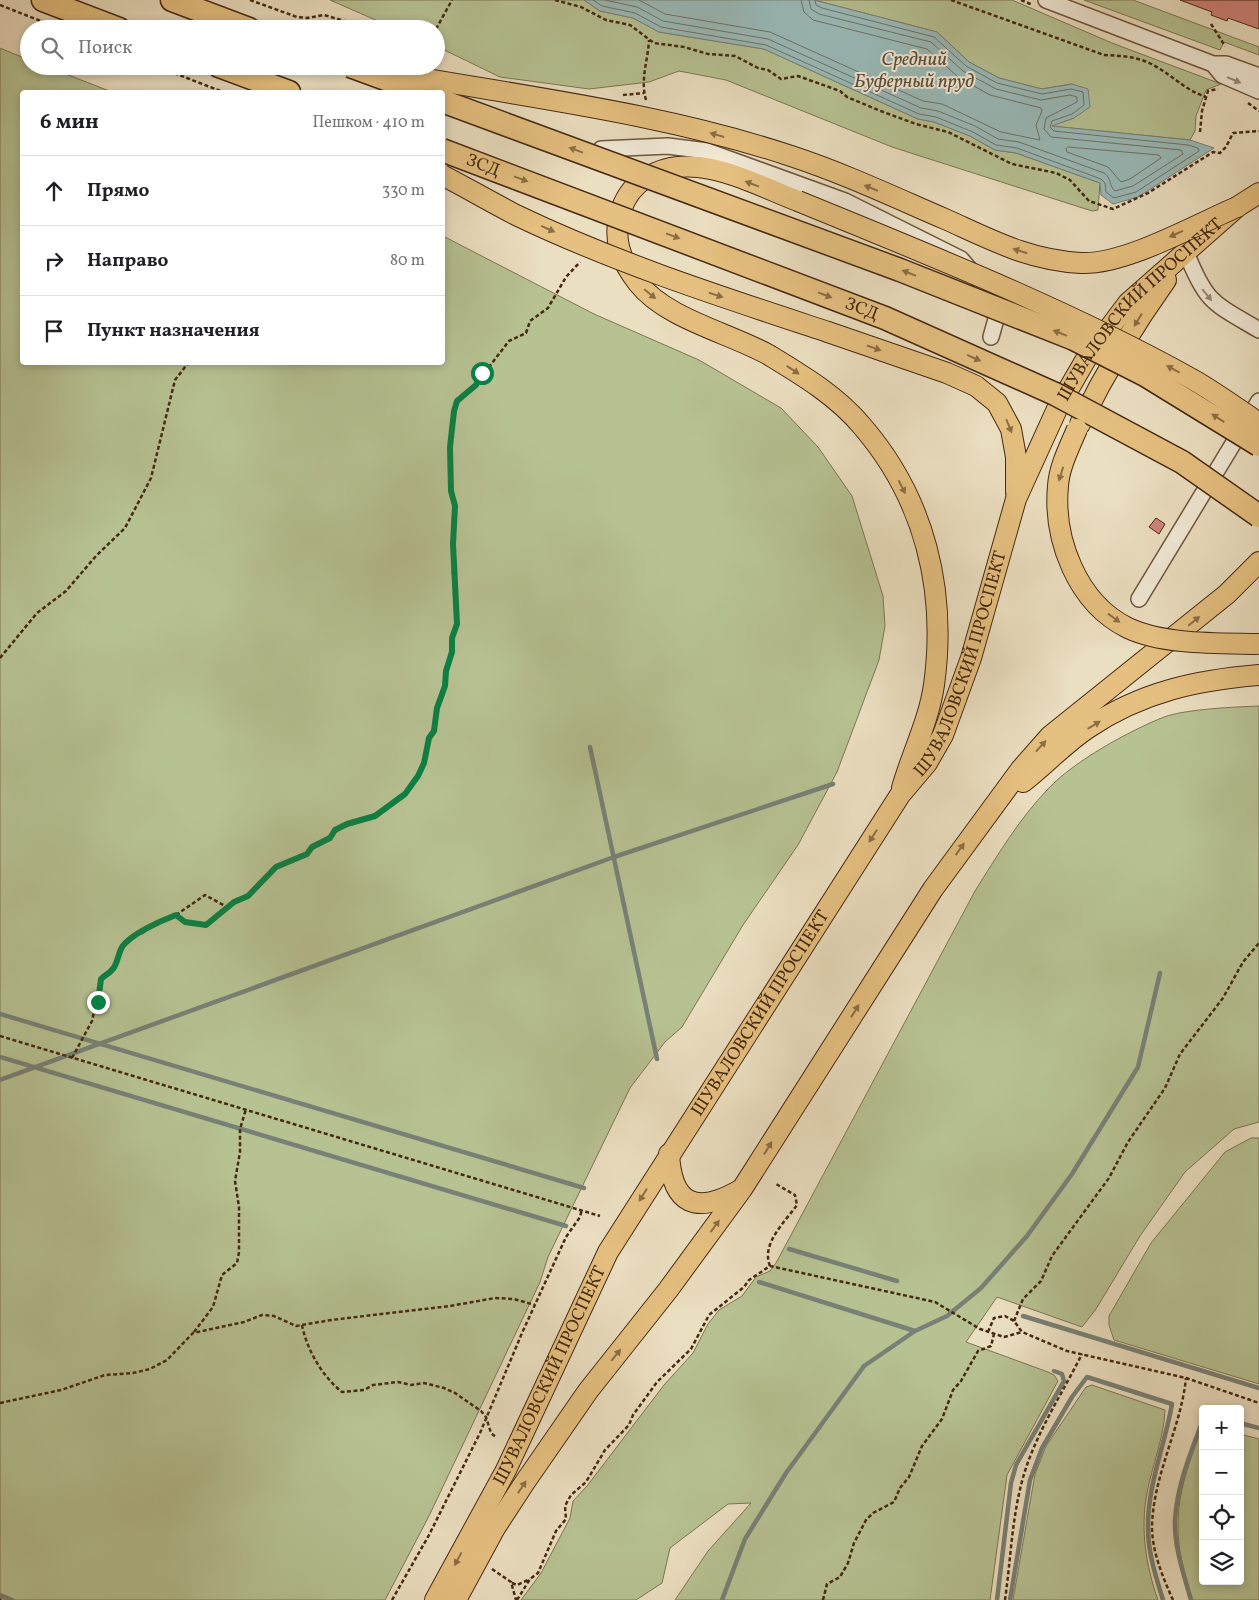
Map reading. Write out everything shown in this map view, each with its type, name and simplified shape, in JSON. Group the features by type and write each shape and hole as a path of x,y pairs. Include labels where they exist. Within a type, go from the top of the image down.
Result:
{"highway":[{"path":"43,0 96,20"},
{"path":"172,0 225,20"},
{"path":"243,75 284,90"},
{"path":"375,75 416,90"},
{"path":"445,102 900,270 1074,339 1145,375 1259,445"},
{"name":"ЗСД","path":"445,151 885,318 1028,382 1119,427 1182,462 1259,516"}],"main road":[{"path":"409,75 573,104 704,131 792,156 902,200 1010,248 1045,260 1084,263 1120,257 1236,207"},
{"path":"900,795 912,751 924,726 934,687 938,647 938,609 931,561 913,508 890,463 861,425 831,396 793,369 760,350 662,304 640,286 624,263 616,241 617,222 624,202 636,184 655,172 676,166 698,166 798,201 1002,285 1092,326 1194,380 1259,423"},
{"path":"445,177 516,215 598,250 696,288 946,373 976,386 997,403 1011,429 1016,457 1016,499"},
{"name":"ШУВАЛОВСКИЙ ПРОСПЕКТ","path":"435,1600 506,1470 608,1252 900,795 927,763 944,735 971,658 1016,499 1057,409 1086,359 1128,303 1236,207 1259,193"},
{"path":"1186,252 1142,312 1106,371 1077,429 1058,484 1057,518 1065,551 1080,584 1101,608 1127,628 1160,638 1259,644"},
{"name":"ШУВАЛОВСКИЙ ПРОСПЕКТ","path":"456,1600 495,1528 588,1391 668,1290 742,1189 933,889 1021,768 1050,736 1227,594 1259,562"},
{"path":"1001,798 1089,727 1141,700 1164,691 1214,678 1259,675"},
{"path":"669,1154 670,1173 676,1189 689,1201 704,1204 722,1200 742,1189"}],"street":[{"path":"1046,0 1213,64 1226,64 1259,76"},
{"path":"1213,64 1222,75 1259,90"},
{"path":"601,149 668,146 707,151 845,201 961,259 990,293 996,319 991,336"},
{"path":"1186,252 1203,291 1215,304 1259,330"},
{"path":"1139,599 1181,525 1259,401"}],"path":[{"path":"250,0 297,16 307,18 324,15 341,20"},
{"path":"441,20 452,0"},
{"path":"555,0 581,7 606,20 630,25 650,40 708,54 735,56 758,68 768,70 781,79 798,76 832,88 847,97 878,110 916,124 948,132 1012,164 1056,173 1070,180 1089,201 1112,209 1148,193 1213,152 1220,153 1226,147 1233,133 1259,131"},
{"path":"951,0 1104,55 1125,55 1145,61 1189,91 1206,97"},
{"path":"0,5 38,20"},
{"path":"1211,24 1225,46"},
{"path":"647,102 643,89 650,40"},
{"path":"179,75 218,90"},
{"path":"1200,132 1202,111 1208,91"},
{"path":"176,915 185,922 206,925 234,902 248,896 276,867 307,854 312,847 330,838 335,830 355,821 375,816 405,794 418,776 424,763 429,738 434,731 437,708 445,686 446,671 452,652 452,638 457,624 453,544 455,506 451,491 450,447 457,401 476,385 509,342 526,333 530,321 548,308 566,277 582,257"},
{"path":"0,658 36,613 66,591 96,556 125,528 139,505 151,478 175,380 187,365"},
{"path":"72,1058 92,1021 101,979 118,961 120,950 125,943 134,935 141,934 160,921 176,915 205,895 227,908"},
{"path":"1014,1321 1023,1299 1041,1281 1052,1256 1110,1178 1128,1142 1165,1088 1180,1054 1223,998 1243,962 1259,943"},
{"path":"0,1036 582,1209 600,1216"},
{"path":"0,1403 61,1390 105,1375 133,1373 150,1369 167,1360 193,1333 213,1307 222,1275 236,1263 239,1252 239,1207 235,1181 240,1152 240,1129 246,1109"},
{"path":"770,1266 766,1254 770,1242 797,1206 795,1195 776,1184"},
{"path":"392,1600 429,1535 486,1417 534,1305 566,1237 580,1217 582,1209"},
{"path":"492,1569 516,1585 538,1573 556,1531 566,1519 565,1506 571,1495 586,1482 604,1450 629,1424 633,1415 657,1382 691,1349 709,1314 744,1287 749,1280 770,1266 935,1302 988,1332 1006,1337 1022,1332"},
{"path":"193,1333 244,1322 262,1315 274,1316 296,1326 450,1306 495,1298 514,1298 534,1305"},
{"path":"988,1332 994,1318 1005,1316 1014,1321 1022,1332 1067,1351 1186,1378 1259,1403"},
{"path":"302,1325 306,1342 327,1378 342,1392 364,1390 392,1382 411,1385 424,1383 455,1393 481,1411 486,1417 488,1428 496,1438"},
{"path":"823,1600 827,1584 840,1576 848,1563 854,1543 864,1523 873,1513 894,1502 900,1488 909,1477 922,1446 942,1419 953,1390 960,1384 978,1351 992,1346 994,1333"},
{"path":"1005,1600 1018,1495 1025,1470 1082,1354"},
{"path":"1173,1600 1162,1574 1152,1526 1156,1495 1184,1396 1186,1378"},
{"path":"517,1600 530,1579"},
{"path":"511,1582 517,1600"}],"green space":[{"path":"330,0 584,0 600,11 633,18 659,32 764,49 918,119 934,122 970,136 995,150 1016,153 1100,183 1098,210 1092,211 892,147 726,80 679,71 649,82 589,89 500,77 445,50 445,20 376,20"},
{"path":"814,0 1012,0 1112,43 1221,84 1206,90 1196,116 1195,131 1190,140 1050,126 1074,118 1072,84 1042,89 999,78 969,62 937,32"},
{"path":"1084,0 1133,0 1259,47 1259,55 1224,42 1220,50"},
{"path":"0,48 20,56 20,75 68,75 107,90 20,90 20,365 445,365 445,237 594,314 699,360 781,408 818,447 852,496 883,596 885,626 879,660 837,772 798,845 743,925 682,1027 665,1042 630,1088 548,1257 540,1282 429,1516 385,1600 0,1600"},
{"path":"1259,706 1259,1122 1234,1129 1185,1172 1140,1236 1096,1309 1082,1327 997,1297 966,1342 1048,1372 1054,1375 1058,1381 1007,1475 990,1600 675,1600 708,1551 751,1503 728,1504 670,1548 662,1583 636,1600 521,1600 541,1573 570,1518 573,1501 587,1486 664,1385 693,1353 708,1324 719,1310 742,1296 756,1277 770,1271 776,1263 975,891 1027,813 1059,778 1072,768 1135,730 1173,714 1197,710"},
{"path":"1251,1138 1259,1138 1259,1384 1114,1340 1109,1325 1109,1316 1151,1243 1225,1152"},
{"path":"1092,1385 1165,1410 1162,1431 1147,1493 1144,1521 1147,1561 1158,1600 1013,1600 1035,1474 1046,1446 1086,1387"},
{"path":"1199,1435 1199,1585 1244,1585 1244,1435 1259,1439 1259,1600 1193,1600 1184,1569 1178,1532 1178,1512 1188,1467"}],"water":[{"name":"Средний Буферный пруд","path":"584,0 814,0 937,32 969,62 999,78 1042,89 1072,84 1088,89 1090,107 1074,118 1052,126 1190,140 1214,148 1138,197 1113,204 1101,195 1100,183 1016,153 995,150 970,136 934,122 918,119 764,49 659,32 633,18 600,11"}],"building":[{"path":"1180,0 1259,0 1259,29 1228,18 1227,21 1211,15 1212,12"},
{"path":"1156,518 1165,524 1159,534 1149,527"}],"waterway":[{"path":"590,747 657,1059"},
{"path":"0,1080 614,857 833,784"},
{"path":"722,1600 745,1539 786,1473 864,1366 915,1331 947,1316 981,1288 1027,1236 1072,1174 1138,1067 1160,973"},
{"path":"0,1014 584,1188"},
{"path":"0,1057 566,1226"},
{"path":"789,1249 897,1281"},
{"path":"759,1282 915,1331"},
{"path":"1023,1316 1259,1388"},
{"path":"997,1600 1011,1483 1016,1465 1064,1381 1062,1374 1054,1371"},
{"path":"1010,1600 1030,1480 1042,1448 1072,1397 1087,1377 1172,1404 1153,1481 1148,1513 1149,1547 1163,1600"},
{"path":"1244,1424 1259,1428"},
{"path":"1191,1600 1178,1551 1175,1520 1182,1481 1199,1430"},
{"path":"0,1595 12,1600"}],"route":[{"path":"98,1002 101,979 112,971 118,961 120,950 134,935 141,934 160,921 176,915 185,922 206,925 234,902 248,896 276,867 307,854 312,847 330,838 335,830 382,812 389,804 405,794 418,776 424,763 429,738 434,731 439,699 445,686 446,671 452,652 452,638 457,624 453,544 455,506 451,491 452,463 450,436 457,401 476,385 482,373"}]}
